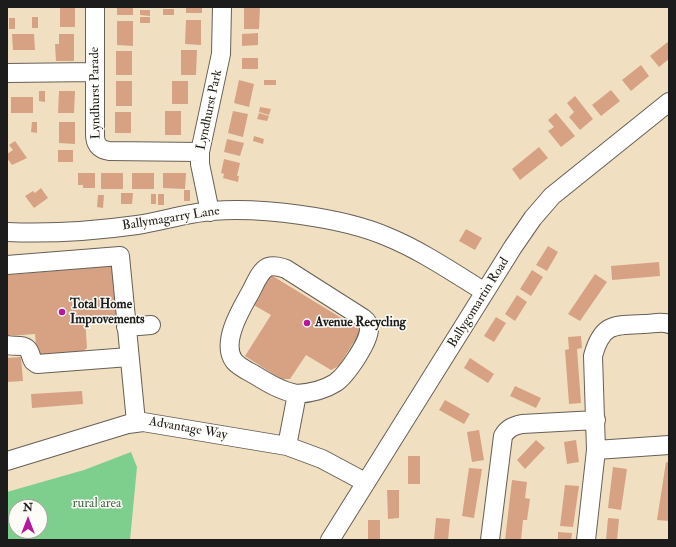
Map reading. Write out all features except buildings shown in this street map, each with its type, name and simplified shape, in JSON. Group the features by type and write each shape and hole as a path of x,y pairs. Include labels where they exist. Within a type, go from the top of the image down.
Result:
{"street":[{"name":"Lyndhurst Parade","path":"95,7 95,141 102,150 200,152"},
{"name":"Lyndhurst Park","path":"210,212 200,164 200,152 221,54 222,7"},
{"path":"7,73 95,72"},
{"name":"Ballygomartin Road","path":"330,540 365,482 526,228 552,196 669,102"},
{"name":"Ballymagarry Lane","path":"7,232 59,232 111,228 210,212 254,211 281,213 322,219 387,236 422,254 485,292"},
{"path":"7,265 120,256 136,422"},
{"path":"277,266 286,269 364,318 368,323 370,330 367,338 345,375 336,382 324,388 297,394 286,392 270,385 235,362 230,354 230,344 236,323 262,271 268,267 277,266"},
{"path":"586,540 596,450 593,356 600,337 613,325 669,324"},
{"path":"126,327 151,325"},
{"path":"7,345 20,345 26,347 30,352 33,361 38,364 129,357"},
{"path":"287,446 297,394"},
{"path":"490,540 503,436 507,430 522,424 596,420"},
{"name":"Advantage Way","path":"7,460 136,422 287,446 322,459 365,482"},
{"path":"596,450 669,445"}],"green space":[{"name":"rural area","path":"131,452 137,467 130,540 7,540 7,492 84,470"}],"place":[{"name":"Total Home Improvements","path":"62,312"},
{"name":"Avenue Recycling","path":"307,323"}]}
